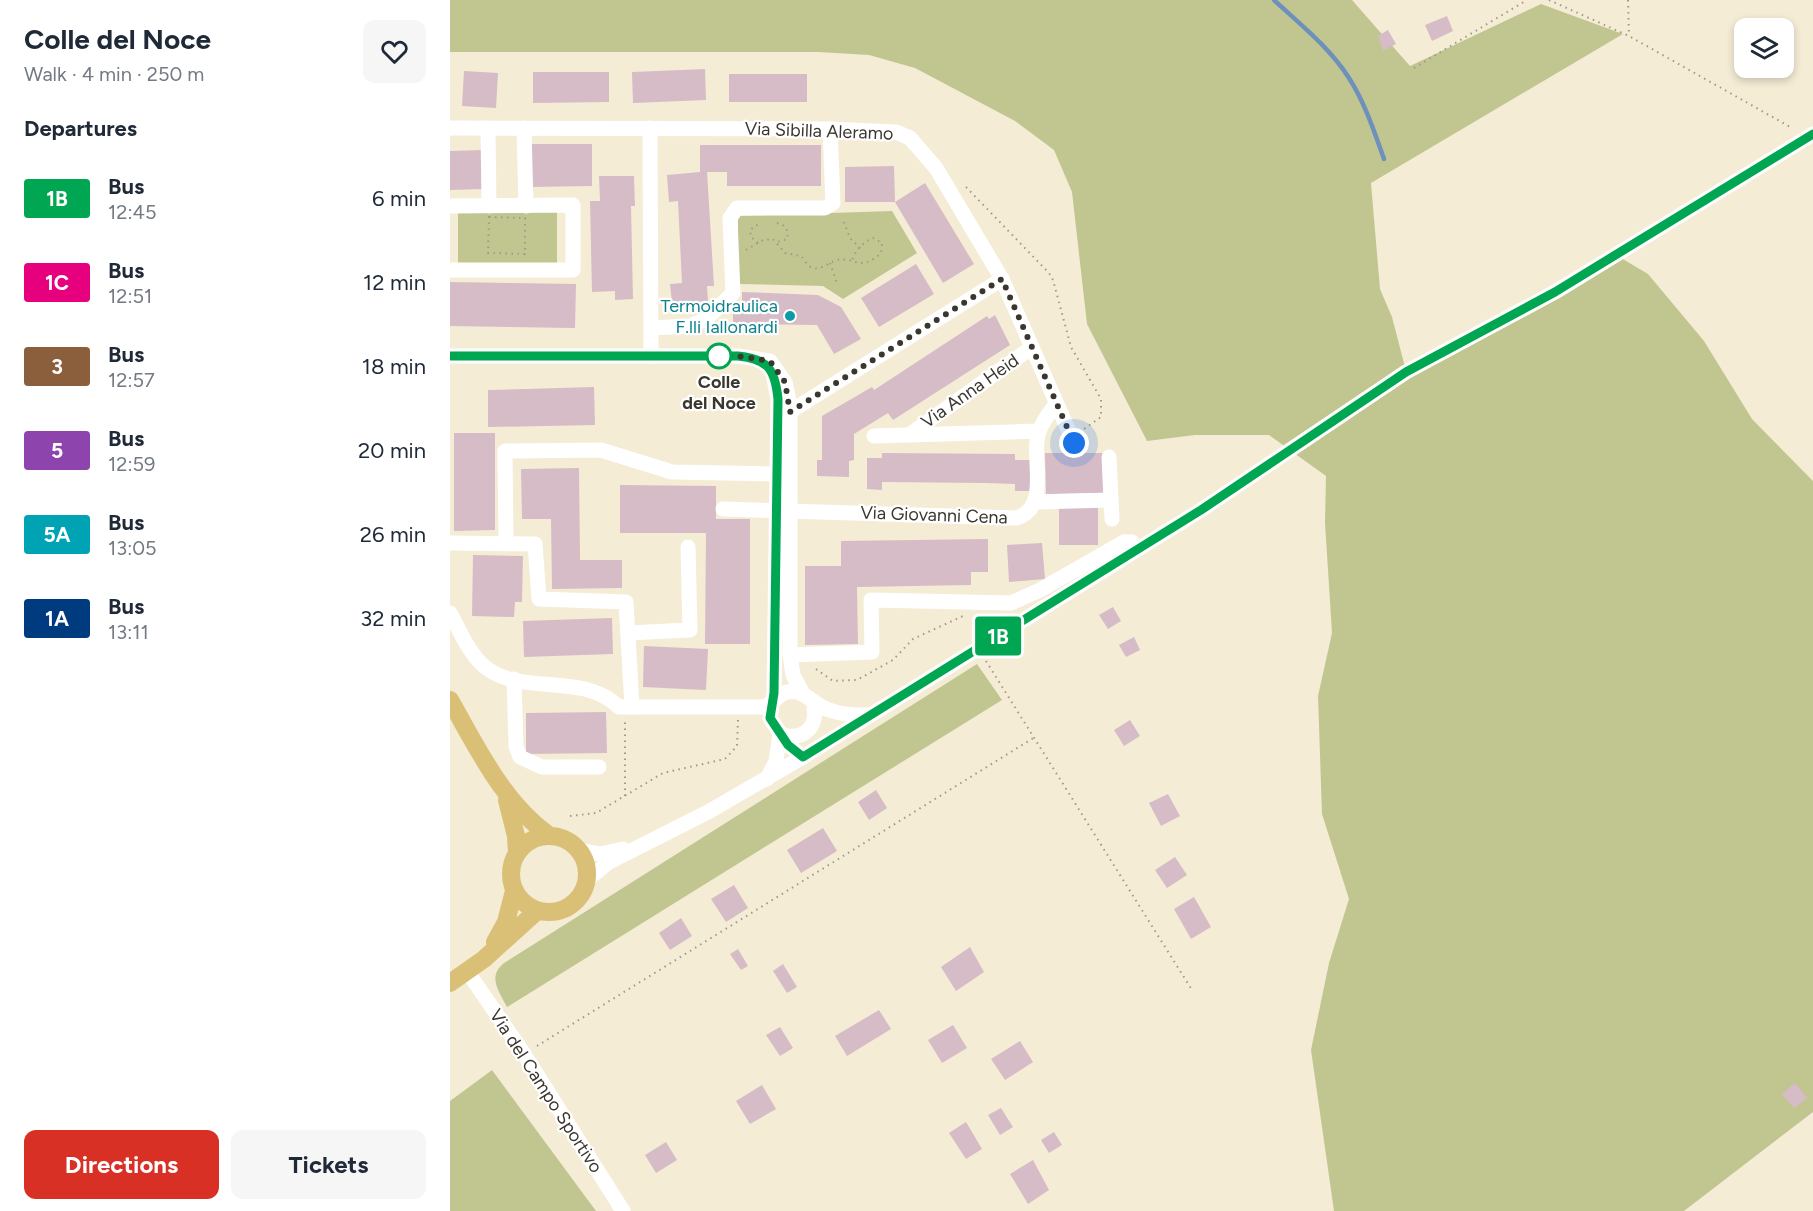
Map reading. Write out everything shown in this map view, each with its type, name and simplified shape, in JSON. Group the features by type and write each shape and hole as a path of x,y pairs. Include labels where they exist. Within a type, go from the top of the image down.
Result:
{"main road":[{"path":"450,700 504,792 527,818 550,836"},
{"path":"504,792 516,836 517,853 510,872 514,891 523,903 537,911 550,913 563,910 574,903 583,892 587,880 586,864 579,850 561,838 550,836 531,840 517,853"},
{"path":"484,958 506,922 514,891"},
{"path":"450,983 484,958 537,911"}],"street":[{"name":"Via Sibilla Aleramo","path":"450,128 887,130 910,138 936,168 1002,279 1072,440"},
{"path":"488,128 489,206"},
{"path":"524,128 526,206"},
{"path":"651,128 651,356"},
{"path":"651,328 690,326 706,319 733,293 730,218 737,208 825,208 833,203 830,129"},
{"path":"587,880 609,862 766,780 871,715 1201,510 1406,372 1555,292 1810,136"},
{"path":"450,206 573,205 573,270 450,270"},
{"path":"784,416 1002,279"},
{"name":"Via Anna Heid","path":"909,435 1032,348"},
{"path":"450,356 757,358 770,361 777,369 785,382 783,511 773,702 770,711 776,729 776,761 766,780"},
{"path":"1056,404 1039,431 1035,502 1111,500"},
{"path":"784,416 777,474 783,511 790,655 793,675 821,717 825,743"},
{"name":"Via Anna Heid","path":"874,435 1039,431"},
{"path":"506,543 505,451 601,450 672,472 777,474"},
{"path":"1110,457 1112,519"},
{"name":"Via Giovanni Cena","path":"723,509 1016,518 1030,512 1035,502"},
{"path":"790,655 872,652 871,600 1011,603 1040,590 1124,542 1132,542 1137,550"},
{"path":"450,543 535,544 539,599 626,602 628,707"},
{"path":"628,633 690,630 688,547"},
{"path":"450,613 481,663 499,675 584,688 602,693 619,707 764,707 788,692 838,713 871,715"},
{"path":"514,679 516,746 520,757 542,767 599,767"},
{"path":"776,729 791,737 805,734 813,724 809,700"},
{"path":"741,707 761,714 776,729 792,751 803,757"},
{"path":"579,850 605,854 641,845"},
{"name":"Via del Campo Sportivo","path":"467,971 524,1054 623,1211"}],"path":[{"path":"1414,68 1527,0"},
{"path":"1549,0 1629,36 1810,136"},
{"path":"1628,0 1629,36"},
{"path":"962,183 1049,273 1053,280 1071,347 1103,404 1103,412 1097,422 1072,440"},
{"path":"489,217 525,218 525,254 488,253 489,217"},
{"path":"758,243 751,237 750,230 765,221"},
{"path":"770,221 785,226 788,231 787,239 777,242"},
{"path":"844,222 849,238 860,248"},
{"path":"731,252 750,250 758,243 770,239 777,242 785,253 801,256 813,268 840,259 852,263 861,264 878,256 883,246 879,240 873,238 854,253 852,263"},
{"path":"830,263 837,283"},
{"path":"807,654 818,673 825,678 840,682 857,680 893,660 913,639 962,619 970,602"},
{"path":"978,648 1192,990"},
{"path":"625,796 628,707"},
{"path":"570,816 596,813 663,773 719,762 729,757 738,741 741,707"},
{"path":"524,1054 1035,737"}],"green space":[{"path":"450,0 1352,0 1410,66 1541,4 1623,34 1371,183 1380,289 1392,317 1406,371 1616,255 1648,274 1704,341 1752,419 1813,481 1813,1112 1684,1211 1334,1211 1311,1050 1329,963 1349,899 1322,814 1318,696 1332,633 1325,523 1326,476 1269,435 1195,435 1147,441 1087,324 1072,192 1054,150 1015,121 915,68 869,55 818,52 450,52"},
{"path":"458,211 557,212 557,263 458,263"},
{"path":"892,211 917,253 843,299 823,286 738,284 738,216"},
{"path":"977,664 1002,700 507,1007 495,979 499,968 504,963"},
{"path":"492,1070 596,1211 450,1211 450,1101"}],"building":[{"path":"1447,16 1453,31 1432,41 1425,25"},
{"path":"1388,30 1396,44 1383,51 1378,36"},
{"path":"705,69 706,100 633,103 632,72"},
{"path":"464,71 498,73 496,108 462,106"},
{"path":"533,72 609,72 609,102 533,103"},
{"path":"729,74 807,74 807,102 729,102"},
{"path":"530,144 592,144 592,186 530,187"},
{"path":"700,145 821,145 821,186 727,186 727,172 707,172 714,286 707,286 708,301 672,303 670,284 682,283 678,201 669,202 667,175 700,172"},
{"path":"482,150 483,189 450,190 450,151"},
{"path":"894,166 895,202 845,202 845,167"},
{"path":"599,176 634,176 635,206 631,206 633,299 615,300 615,291 592,292 590,201 600,201"},
{"path":"925,183 974,264 943,283 895,202"},
{"path":"916,264 934,294 879,327 861,298"},
{"path":"450,282 576,284 575,328 450,326"},
{"name":"Termoidraulica F.lli Iallonardi","path":"742,292 818,295 841,307 861,339 834,354 817,325 733,324 733,308 742,308"},
{"path":"995,315 1010,345 893,420 888,413 854,434 854,460 849,461 849,477 817,476 817,460 822,460 822,416 872,387 874,390 987,316 989,319"},
{"path":"594,387 595,425 488,427 488,390"},
{"path":"454,433 495,433 495,530 454,531"},
{"path":"882,453 1015,454 1015,460 1030,460 1030,491 1015,491 1015,484 986,483 882,482 882,490 867,489 867,458 882,458"},
{"path":"1045,453 1104,453 1104,493 1046,494"},
{"path":"579,468 580,560 622,560 622,588 552,589 551,519 522,519 521,469"},
{"path":"620,485 716,486 716,519 750,519 750,644 705,644 706,533 620,533"},
{"path":"1098,507 1098,545 1059,545 1059,508"},
{"path":"988,539 988,572 971,572 971,585 857,587 858,644 805,645 805,566 841,566 841,541"},
{"path":"1042,543 1045,579 1009,582 1007,545"},
{"path":"473,555 523,556 522,602 515,602 514,617 472,616"},
{"path":"1113,607 1121,621 1108,629 1099,615"},
{"path":"612,618 613,654 524,657 523,621"},
{"path":"1134,637 1140,650 1126,657 1119,645"},
{"path":"644,646 708,649 706,690 643,687"},
{"path":"606,712 607,753 526,754 526,713"},
{"path":"1130,720 1140,736 1124,746 1114,730"},
{"path":"876,790 887,808 869,820 858,802"},
{"path":"1168,794 1180,816 1161,826 1149,803"},
{"path":"823,828 837,851 801,873 787,850"},
{"path":"1175,857 1187,875 1167,888 1155,870"},
{"path":"734,885 748,908 726,922 711,899"},
{"path":"1194,897 1211,927 1191,939 1174,909"},
{"path":"681,918 692,936 670,950 659,933"},
{"path":"970,947 984,972 956,991 941,967"},
{"path":"738,949 748,966 741,970 730,954"},
{"path":"783,964 797,987 787,993 773,971"},
{"path":"879,1010 891,1029 847,1056 835,1036"},
{"path":"953,1025 967,1048 942,1063 928,1040"},
{"path":"780,1027 793,1048 780,1056 766,1035"},
{"path":"1020,1041 1033,1062 1005,1080 991,1059"},
{"path":"1795,1083 1807,1098 1794,1108 1782,1094"},
{"path":"762,1085 776,1109 750,1124 736,1101"},
{"path":"1001,1108 1013,1127 1000,1135 988,1115"},
{"path":"966,1122 982,1149 966,1159 949,1133"},
{"path":"1054,1132 1062,1145 1049,1153 1041,1140"},
{"path":"666,1142 677,1160 656,1173 645,1155"},
{"path":"1033,1160 1049,1190 1028,1204 1010,1174"}],"waterway":[{"path":"1274,0 1324,46 1349,78 1364,107 1384,159"}],"bus line":[{"name":"1B","path":"450,356 738,356 757,358 767,366 775,380 778,399 774,693 770,718 774,728 792,751 803,757 1201,510 1406,372 1555,292 1813,134"}],"place":[{"name":"Termoidraulica F.lli Iallonardi","path":"790,316"},
{"name":"Colle del Noce","path":"719,356"}],"route":[{"path":"719,356 738,356 770,361 785,382 790,412 1002,279 1074,443"}]}
